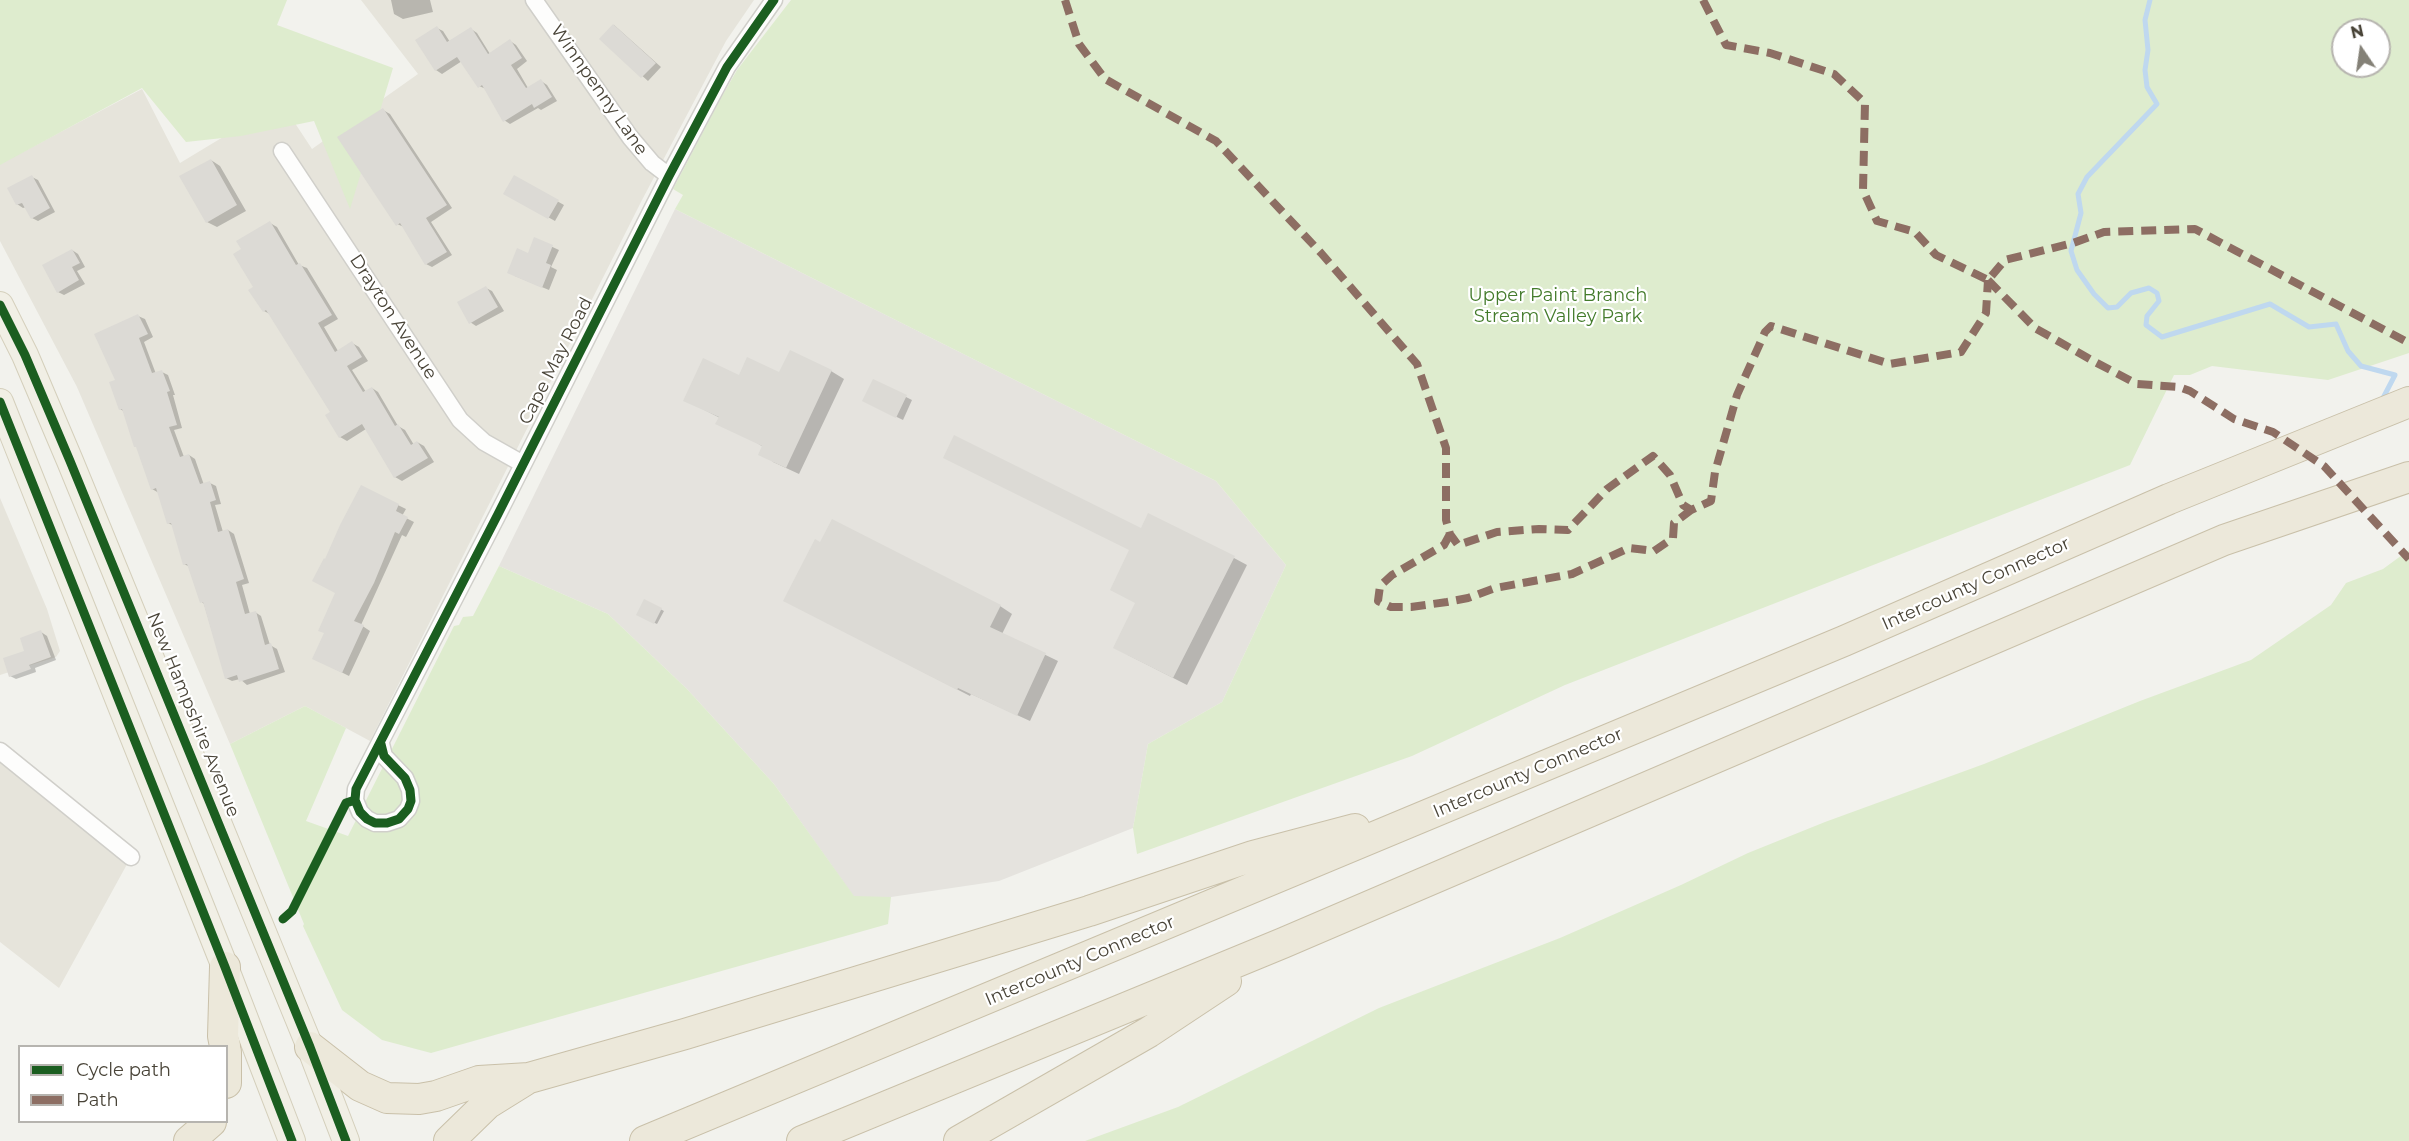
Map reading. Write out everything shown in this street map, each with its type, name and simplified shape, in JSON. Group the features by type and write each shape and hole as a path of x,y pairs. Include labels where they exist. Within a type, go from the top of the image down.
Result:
{"highway":[{"name":"Intercounty Connector","path":"645,1141 1844,642 2169,499 2409,402"},
{"path":"802,1141 1283,943 2224,540 2409,477"},
{"path":"310,1047 360,1086 387,1098 418,1099 436,1096 479,1082 529,1078 685,1035 1078,915 1253,856 1455,804"},
{"path":"959,1141 1149,1032 1283,943"},
{"path":"225,968 225,1045"},
{"path":"449,1141 487,1104 529,1078"},
{"path":"189,1141 210,1123"}],"main road":[{"name":"New Hampshire Avenue","path":"0,304 48,408 310,1047 346,1141"},
{"path":"0,344 30,397 48,408"},
{"path":"0,402 292,1141"}],"street":[{"name":"Winnpenny Lane","path":"534,0 630,137 652,163 669,176"},
{"name":"Cape May Road","path":"381,744 384,756 405,778 410,790 411,801 408,809 399,819 387,823 375,823 366,819 360,812 355,800 356,789 381,744 669,176 727,67 774,0"},
{"name":"Drayton Avenue","path":"282,151 460,420 484,442 523,464"},
{"path":"0,751 131,857"}],"shaded area":[{"path":"361,0 754,0 726,41 642,200 370,741 305,706 230,744 77,387 0,241 0,164 142,89 180,163 281,102 312,149 418,74"},
{"path":"675,209 1216,481 1286,565 1222,702 1148,744 1133,828 999,881 891,897 854,897 774,784 687,689 608,614 499,566"},
{"path":"0,498 47,609 60,651 56,657 0,675"},
{"path":"0,751 131,857 59,988 0,942"}],"green space":[{"path":"0,0 287,0 277,25 393,68 350,209 314,121 241,136 186,142 142,88 0,165"},
{"name":"Upper Paint Branch Stream Valley Park","path":"791,0 2409,0 2409,353 2328,380 2212,366 2190,375 2174,375 2130,465 1565,685 1412,756 1137,854 1133,828 1148,744 1222,702 1286,565 1216,481 675,209 683,195 673,189 737,70"},
{"path":"2409,550 2409,1141 1085,1141 1178,1107 1379,1008 1560,938 1748,853 2251,660 2331,605 2346,583 2383,569"},
{"path":"499,566 608,614 687,689 774,784 854,896 891,897 888,924 431,1053 382,1040 342,1010 303,926 230,744 305,706 346,728 306,821 348,836 454,626 459,625 463,617 473,616"}],"building":[{"path":"613,24 656,63 641,78 599,39"},
{"path":"437,26 447,42 471,27 488,54 510,39 522,58 511,65 526,88 541,79 552,97 534,108 532,104 503,122 482,85 478,88 457,57 435,71 415,40"},
{"path":"383,108 447,205 426,218 447,252 425,265 400,223 396,226 337,137"},
{"path":"211,159 237,205 206,223 179,176"},
{"path":"32,175 50,208 31,219 22,203 16,205 7,188"},
{"path":"514,175 559,200 548,219 503,194"},
{"path":"270,221 296,265 300,263 332,315 318,323 335,352 352,341 362,357 347,366 363,392 372,387 395,426 398,424 411,445 417,441 428,458 394,478 362,424 339,438 325,415 330,412 266,310 263,312 248,290 253,287 233,254 241,249 236,241"},
{"path":"534,237 553,245 546,263 551,265 542,288 507,273 517,248 528,253"},
{"path":"72,249 80,263 72,267 79,280 57,293 42,265"},
{"path":"486,286 498,307 469,324 457,302"},
{"path":"138,314 148,334 139,338 152,373 162,370 170,391 167,392 177,425 169,427 180,457 189,454 200,484 210,481 216,500 210,502 218,532 228,529 244,579 236,582 245,614 256,611 265,645 271,643 279,669 239,682 237,675 225,679 203,602 200,603 187,564 183,565 171,523 167,524 156,488 151,490 122,409 119,410 109,382 115,380 94,334"},
{"path":"790,350 832,370 786,468 758,455 762,446 715,424 719,417 683,401 703,358 739,375 747,357 779,372"},
{"path":"873,379 907,395 896,418 862,401"},
{"path":"954,435 1141,528 1148,513 1235,556 1173,678 1113,648 1135,603 1110,590 1129,550 943,458"},
{"path":"361,485 399,504 396,511 408,517 399,534 395,532 374,583 354,621 364,625 342,673 312,659 324,633 318,631 335,593 312,581"},
{"path":"832,519 1001,605 990,627 1046,653 1017,716 958,688 957,690 783,601 815,539 820,542"},
{"path":"644,599 662,608 654,624 636,615"},
{"path":"41,630 51,657 29,665 31,669 9,677 3,658 24,651 20,638"}],"waterway":[{"path":"2150,0 2145,20 2148,50 2145,70 2147,87 2157,104 2087,177 2078,194 2081,213 2071,251 2077,270 2094,294 2108,308 2117,307 2131,293 2149,288 2157,293 2159,301 2147,316 2146,325 2162,337 2270,304 2309,327 2336,324 2348,351 2361,366 2395,375 2382,400"}],"marked path":[{"path":"1065,0 1079,44 1105,79 1216,141 1321,253 1417,364 1446,448 1446,520 1450,534 1458,545 1497,532 1539,529 1568,530 1607,489 1653,456 1670,475 1683,505 1691,510 1711,501 1715,472 1737,395 1765,332 1771,326 1890,364 1961,352 1986,313 1988,280"},
{"path":"1703,0 1726,45 1770,53 1834,74 1865,103 1863,190 1877,221 1915,232 1936,255 1988,280 2005,260 2073,243 2104,232 2195,229 2409,343"},
{"path":"1988,280 2035,328 2095,362 2137,384 2179,387 2190,391 2234,419 2273,432 2324,466 2409,559"},
{"path":"1450,534 1444,545 1392,575 1380,586 1378,601 1391,607 1447,602 1468,598 1495,588 1572,574 1629,548 1654,551 1673,538 1674,523 1691,510"}],"cycle path":[{"path":"381,744 384,756 405,778 410,790 411,801 408,809 399,819 387,823 375,823 360,812 355,800 356,789 669,176 727,67 774,0"},
{"path":"0,305 25,355 70,461 310,1047 346,1141"},
{"path":"0,402 292,1141"},
{"path":"283,919 292,911 346,803 355,800"}]}
